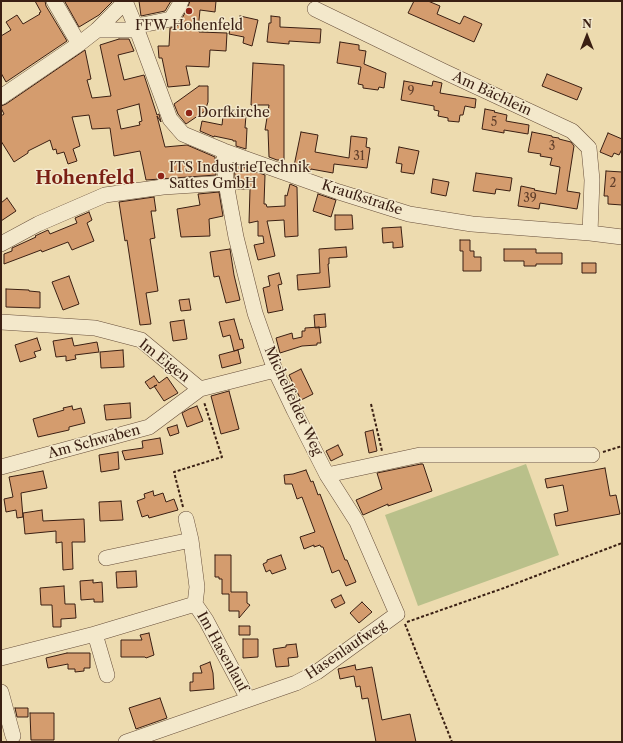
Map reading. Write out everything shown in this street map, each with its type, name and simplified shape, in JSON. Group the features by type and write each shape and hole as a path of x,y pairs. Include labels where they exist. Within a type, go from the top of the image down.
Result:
{"street":[{"path":"54,1 79,44"},
{"path":"1,97 79,44 97,30 125,1"},
{"name":"Kraußstraße","path":"125,1 170,119 183,134 224,151 339,192 409,214 472,224 590,233 622,237"},
{"path":"97,30 137,30 142,25 171,20 181,1"},
{"name":"Am Bächlein","path":"315,9 572,131 589,148 592,180 590,233"},
{"name":"Michelfelder Weg","path":"224,151 226,183 236,237 255,313 275,370 327,475 357,522 397,614"},
{"path":"1,244 38,224 105,194 162,187 226,183"},
{"name":"Im Eigen","path":"1,322 95,328 141,340 200,389 275,370"},
{"name":"Am Schwaben","path":"1,467 149,427 200,389"},
{"path":"327,475 420,455 592,455"},
{"name":"Im Hasenlauf","path":"186,519 191,540 197,587 195,604 206,620 248,700"},
{"path":"106,558 191,540"},
{"name":"Im Hasenlauf","path":"1,658 95,634 195,604"},
{"name":"Hasenlaufweg","path":"126,742 296,683 317,672 397,614"},
{"path":"95,634 107,675"},
{"path":"1,692 13,736"}],"path":[{"path":"186,519 174,472 222,457 200,389"},
{"path":"372,404 384,462"},
{"path":"592,455 622,446"},
{"path":"452,742 404,623 504,588 622,543"}],"green space":[{"path":"526,464 559,555 418,606 385,515"}],"building":[{"path":"35,1 45,1 46,6 67,41 6,82 1,73 1,36 11,30 6,22 17,15 23,24 40,14 39,13 41,12"},
{"path":"113,1 99,15 79,27 65,2"},
{"path":"139,1 171,1 165,11 141,16"},
{"path":"190,1 216,1 215,12 200,10 198,30 199,32 227,33 226,51 210,50 209,67 186,66 190,85 168,87 162,58 159,58 158,46 169,46 170,28 176,27 179,24"},
{"path":"414,1 428,1 440,6 437,14 460,24 464,16 482,24 474,42 408,13"},
{"path":"240,16 258,20 252,46 243,43 244,37 229,34 232,22 239,24"},
{"path":"271,16 280,17 280,27 321,29 320,43 289,41 289,44 267,42"},
{"path":"119,39 129,39 134,51 118,55 124,80 144,75 157,115 159,114 161,122 157,116 165,147 187,145 215,157 216,175 146,180 140,151 114,156 110,128 92,129 89,115 72,117 80,146 73,149 77,161 68,164 64,152 57,154 56,149 53,150 50,140 28,151 28,153 14,162 1,141 1,116 4,114 1,106 85,50 91,79 87,80 92,98 111,96 100,45","holes":["139,104 142,121 139,122 140,125 121,129 117,110"]},
{"path":"340,42 359,45 359,50 366,51 364,64 386,73 384,88 379,87 378,90 363,88 363,85 358,84 361,67 337,63"},
{"path":"253,63 284,65 284,160 277,160 269,157 268,130 265,130 269,105 251,105"},
{"path":"547,74 582,88 577,100 542,86"},
{"path":"404,81 432,86 433,81 442,83 440,93 476,99 475,108 465,106 463,115 460,115 459,122 448,121 448,118 438,116 439,111 434,110 434,106 401,100"},
{"path":"199,86 208,86 208,102 205,111 186,124 178,114 174,104"},
{"path":"485,109 507,115 506,121 529,125 528,134 504,130 504,133 482,129"},
{"path":"230,114 246,115 246,149 236,146 236,141 214,137 200,131 202,121 222,125 223,116 230,117"},
{"path":"301,132 318,135 315,152 349,158 351,136 367,138 366,147 370,148 367,168 334,164 333,173 311,169 310,172 294,166"},
{"path":"532,132 571,142 574,146 567,191 580,193 577,209 540,203 539,209 518,206 521,186 556,194 560,167 550,165 552,158 540,156 541,154 528,152"},
{"path":"608,133 622,139 622,149 619,155 614,153 612,157 600,152"},
{"path":"399,147 419,151 414,174 401,172 402,164 396,163"},
{"path":"234,164 265,175 264,204 266,204 267,207 285,206 285,195 287,196 290,184 297,187 298,236 285,237 284,220 267,221 275,256 258,260 254,245 264,243 263,236 258,236 258,221 249,223 250,189 236,189"},
{"path":"606,171 622,172 622,205 608,204 608,196 604,196"},
{"path":"476,173 512,178 510,191 496,189 495,194 473,191"},
{"path":"433,179 449,182 446,196 431,193"},
{"path":"219,192 223,216 209,219 210,236 181,237 177,209 200,205 198,194"},
{"path":"318,194 336,200 331,217 313,211"},
{"path":"154,197 156,211 151,211 155,238 150,239 158,291 146,293 151,324 140,325 127,240 125,241 119,202"},
{"path":"7,198 16,211 1,221 1,203"},
{"path":"89,212 92,220 87,223 94,241 72,250 68,242 42,252 41,250 4,264 4,254 12,251 12,248 48,230 50,234 77,223 75,218"},
{"path":"335,215 352,215 353,229 335,230"},
{"path":"401,227 403,247 393,248 393,242 383,243 382,228"},
{"path":"460,240 470,240 470,251 474,251 474,257 481,257 481,271 463,271 463,251 460,251"},
{"path":"346,247 347,257 329,258 328,264 330,287 298,290 297,275 320,273 319,249"},
{"path":"230,249 240,300 226,303 219,276 214,277 210,252"},
{"path":"504,249 536,249 536,253 562,253 562,264 536,264 536,266 524,266 524,261 504,261"},
{"path":"582,263 596,263 596,273 582,273"},
{"path":"279,273 282,284 278,285 283,310 268,313 263,288 270,286 268,276"},
{"path":"69,276 79,304 63,310 52,282"},
{"path":"6,289 40,292 40,308 6,307"},
{"path":"189,299 191,310 181,311 179,300"},
{"path":"325,314 326,327 315,328 314,315"},
{"path":"234,319 244,348 234,351 230,335 223,337 219,322"},
{"path":"184,320 187,339 173,341 170,322"},
{"path":"319,327 321,343 317,343 317,345 302,346 280,353 276,338 292,333 293,339 302,337 302,331 305,331 305,328"},
{"path":"37,338 41,350 34,352 36,357 20,362 15,345"},
{"path":"72,338 74,346 97,342 99,352 75,355 76,359 66,361 66,356 56,357 53,341"},
{"path":"123,350 124,367 101,368 100,352"},
{"path":"238,350 241,363 222,368 219,355"},
{"path":"301,369 313,394 301,400 289,375"},
{"path":"154,376 159,383 167,377 178,393 164,401 154,387 150,389 145,382"},
{"path":"229,391 239,429 221,434 211,396"},
{"path":"130,403 131,418 106,420 104,405"},
{"path":"72,406 73,410 81,408 85,423 69,427 69,430 38,437 33,419 64,410 63,408"},
{"path":"197,406 203,421 187,427 182,413"},
{"path":"177,425 179,433 170,436 167,428"},
{"path":"373,430 377,451 369,453 365,432"},
{"path":"160,438 163,454 125,460 122,451 143,448 142,441"},
{"path":"338,445 343,455 331,461 326,451"},
{"path":"118,452 119,469 101,472 99,455"},
{"path":"423,464 432,491 388,506 388,504 363,515 356,500 382,489 377,473"},
{"path":"605,468 610,496 616,495 620,514 556,526 554,514 568,511 563,485 547,488 545,479"},
{"path":"306,470 311,482 313,481 318,495 320,494 345,560 347,560 356,582 346,586 339,570 332,573 323,547 320,545 314,547 314,545 304,549 300,537 315,532 302,497 297,499 292,484 285,484 284,475"},
{"path":"43,471 47,488 21,493 23,517 17,518 16,510 6,512 4,499 13,497 9,477"},
{"path":"153,491 154,496 163,493 166,502 174,499 178,510 149,518 148,515 142,517 137,501 145,498 144,494"},
{"path":"121,501 123,520 100,521 99,502"},
{"path":"42,510 43,521 84,519 85,542 72,542 73,569 63,570 62,542 56,543 56,531 25,534 23,513"},
{"path":"215,555 231,555 231,592 247,592 247,603 250,605 239,618 239,611 229,611 229,594 222,594 222,579 215,577"},
{"path":"281,555 286,569 272,574 270,570 266,572 263,564 267,562 267,560"},
{"path":"136,571 137,587 117,588 116,572"},
{"path":"93,580 93,583 102,582 103,602 94,602 94,599 81,600 80,581"},
{"path":"64,586 65,604 75,604 76,618 61,619 61,627 53,627 52,605 41,605 40,588"},
{"path":"341,595 345,603 335,608 331,600"},
{"path":"362,602 372,612 359,623 350,613"},
{"path":"239,626 250,626 250,635 239,635"},
{"path":"149,633 154,655 146,658 121,657 121,640 142,640 140,635"},
{"path":"243,639 258,639 258,657 243,658"},
{"path":"296,644 298,657 288,658 289,666 276,667 273,649"},
{"path":"67,653 90,653 90,668 84,668 84,671 75,672 75,669 68,669 68,664 48,668 46,658"},
{"path":"210,662 213,673 214,689 190,691 190,682 193,682 193,673 202,673 200,666"},
{"path":"355,665 356,670 372,667 382,720 410,714 416,742 376,742 368,698 362,699 360,686 356,687 354,676 340,679 338,669"},
{"path":"160,698 167,718 136,729 129,708"},
{"path":"15,708 28,708 28,717 17,717"},
{"path":"30,713 54,713 54,740 31,740"}],"place":[{"name":"FFW Hohenfeld","path":"189,11"},
{"name":"Dorfkirche","path":"189,113"},
{"name":"ITS IndustrieTechnik Sattes GmbH","path":"161,176"}],"district":[{"name":"Hohenfeld","path":"85,179"}]}
